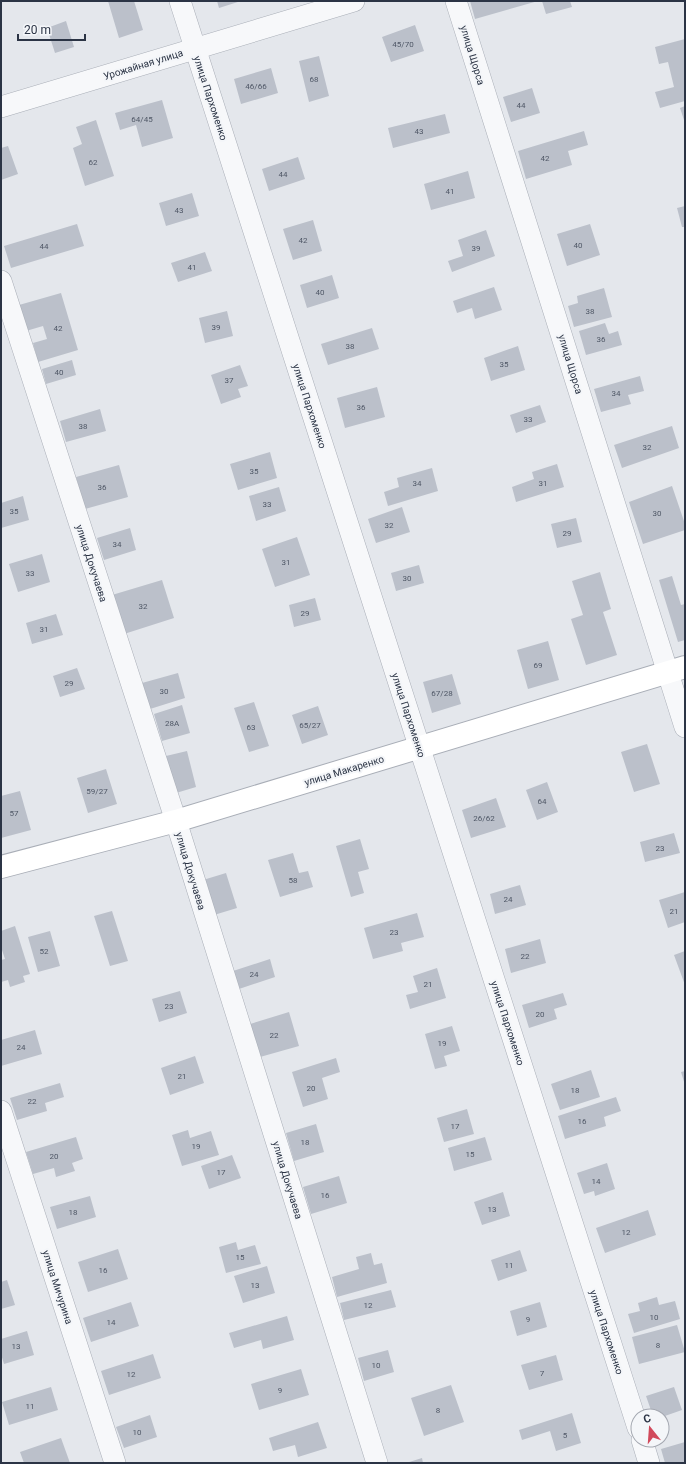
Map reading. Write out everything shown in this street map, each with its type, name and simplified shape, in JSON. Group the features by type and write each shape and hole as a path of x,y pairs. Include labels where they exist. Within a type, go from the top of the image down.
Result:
{"street":[{"name":"улица Пархоменко","path":"180,1 632,1408"},
{"name":"Урожайная улица","path":"1,107 354,1"},
{"name":"улица Щорса","path":"456,1 676,669 685,728"},
{"name":"улица Докучаева","path":"1,281 176,821 377,1463"},
{"name":"улица Макаренко","path":"1,867 176,821 676,669"},
{"name":"улица Мичурина","path":"1,1111 114,1463"},
{"path":"644,1448 649,1463"}],"building":[{"path":"108,1 134,1 143,30 119,38"},
{"path":"217,1 241,1 219,8"},
{"path":"470,1 538,1 475,19"},
{"path":"542,1 570,1 572,7 546,14"},
{"path":"66,21 74,47 55,53 47,28"},
{"path":"415,25 424,51 391,62 382,37"},
{"path":"685,39 685,101 660,108 655,92 674,87 668,62 659,64 655,47"},
{"path":"319,56 329,96 309,102 299,61"},
{"path":"271,68 278,93 241,104 234,79"},
{"path":"532,88 540,113 511,122 503,97"},
{"path":"162,100 173,138 142,147 136,125 120,130 115,113"},
{"path":"685,106 685,123 680,108"},
{"path":"445,114 450,133 393,148 388,128"},
{"path":"96,120 114,176 85,186 73,148 82,144 76,127"},
{"path":"584,131 588,145 568,151 572,165 526,179 518,151"},
{"path":"8,146 18,174 1,180 1,148"},
{"path":"298,157 305,179 269,191 262,169"},
{"path":"468,171 475,198 431,210 424,184"},
{"path":"192,193 199,216 166,226 159,203"},
{"path":"685,206 685,227 682,227 677,208"},
{"path":"313,220 322,251 293,260 283,229"},
{"path":"77,224 84,246 11,268 4,246"},
{"path":"590,224 600,255 567,266 557,234"},
{"path":"486,230 495,256 452,272 448,261 463,256 458,240"},
{"path":"205,252 212,271 178,282 171,263"},
{"path":"332,275 339,298 307,308 300,285"},
{"path":"494,287 502,310 475,319 472,308 457,313 453,301"},
{"path":"604,288 612,317 574,327 568,306 578,303 577,296"},
{"path":"61,293 78,350 38,362 33,343 47,339 43,326 26,331 19,305"},
{"path":"227,311 233,336 205,343 199,318"},
{"path":"605,323 609,334 618,331 622,345 586,355 579,331"},
{"path":"372,328 379,349 328,365 321,344"},
{"path":"518,346 525,370 491,381 484,358"},
{"path":"72,360 76,375 46,384 42,369"},
{"path":"240,365 248,386 238,389 241,397 221,404 211,375"},
{"path":"640,376 644,391 628,395 631,404 601,412 594,389"},
{"path":"377,387 385,417 345,428 337,398"},
{"path":"540,405 546,422 516,433 510,415"},
{"path":"100,409 106,431 66,442 60,421"},
{"path":"672,426 679,448 622,468 614,445"},
{"path":"270,452 277,478 238,490 230,464"},
{"path":"557,464 564,487 516,502 512,487 534,479 532,472"},
{"path":"119,465 128,497 85,509 76,477"},
{"path":"432,468 438,491 388,506 384,492 399,487 397,478"},
{"path":"672,486 685,524 685,530 643,544 629,502"},
{"path":"279,487 286,511 256,521 249,496"},
{"path":"23,496 29,520 1,528 1,503"},
{"path":"402,507 410,532 376,543 368,519"},
{"path":"576,518 582,542 557,548 551,524"},
{"path":"130,528 136,550 104,560 97,538"},
{"path":"297,537 310,575 275,587 262,549"},
{"path":"42,554 50,582 18,592 9,564"},
{"path":"419,565 424,583 396,591 391,573"},
{"path":"600,572 611,609 603,612 617,655 586,665 571,619 583,615 572,581"},
{"path":"672,576 681,605 685,604 685,640 678,642 659,580"},
{"path":"162,580 174,618 124,634 112,595"},
{"path":"315,598 321,620 294,627 289,605"},
{"path":"56,614 63,635 32,644 26,623"},
{"path":"548,641 559,680 528,689 517,650"},
{"path":"77,668 85,689 60,697 53,676"},
{"path":"178,673 185,698 150,709 142,683"},
{"path":"452,674 461,704 432,713 423,682"},
{"path":"254,702 269,746 249,752 234,708"},
{"path":"182,705 190,733 162,741 154,714"},
{"path":"318,706 328,735 302,744 292,715"},
{"path":"647,744 660,784 634,792 621,752"},
{"path":"187,751 196,787 176,793 166,756"},
{"path":"106,769 117,804 88,813 77,778"},
{"path":"547,782 558,812 537,820 526,790"},
{"path":"20,791 31,830 1,838 1,796"},
{"path":"496,798 506,827 471,838 462,810"},
{"path":"674,833 680,853 645,862 640,842"},
{"path":"360,839 369,869 358,872 364,893 351,897 336,846"},
{"path":"293,853 299,873 308,871 313,887 280,897 268,860"},
{"path":"226,873 237,908 214,915 203,880"},
{"path":"520,885 526,905 495,914 490,894"},
{"path":"685,892 685,922 668,928 659,900"},
{"path":"112,911 128,961 110,966 94,916"},
{"path":"417,913 424,937 401,943 403,951 373,959 364,928"},
{"path":"15,926 30,974 23,976 25,982 10,987 8,980 1,982 1,960 5,959 1,947 1,931"},
{"path":"50,931 60,966 38,972 28,937"},
{"path":"540,939 546,963 511,973 505,949"},
{"path":"685,951 685,985 674,955"},
{"path":"270,959 275,977 239,989 233,971"},
{"path":"437,968 446,998 410,1009 406,995 418,992 413,976"},
{"path":"180,991 187,1013 159,1022 152,999"},
{"path":"563,993 567,1005 554,1009 557,1019 529,1028 522,1005"},
{"path":"289,1012 299,1046 260,1057 250,1024"},
{"path":"452,1026 460,1051 444,1056 447,1066 435,1069 425,1034"},
{"path":"35,1030 42,1054 1,1066 1,1040"},
{"path":"195,1056 204,1083 170,1095 161,1068"},
{"path":"336,1058 340,1072 322,1078 328,1099 303,1107 292,1072"},
{"path":"591,1070 600,1097 560,1110 551,1084"},
{"path":"685,1071 685,1085 681,1072"},
{"path":"60,1083 64,1097 45,1103 47,1111 17,1120 10,1098"},
{"path":"616,1097 621,1111 604,1117 606,1126 565,1139 558,1116"},
{"path":"467,1109 474,1134 444,1142 437,1118"},
{"path":"316,1124 324,1152 294,1161 286,1133"},
{"path":"188,1130 190,1138 211,1131 219,1155 182,1166 172,1135"},
{"path":"76,1137 83,1159 72,1163 75,1171 56,1177 54,1168 33,1174 26,1152"},
{"path":"485,1137 492,1160 454,1171 448,1148"},
{"path":"232,1155 241,1178 209,1189 201,1166"},
{"path":"607,1163 615,1189 595,1196 594,1191 584,1194 577,1173"},
{"path":"339,1176 347,1203 311,1214 303,1187"},
{"path":"503,1192 510,1216 482,1225 474,1202"},
{"path":"90,1196 96,1217 57,1229 50,1207"},
{"path":"648,1210 656,1235 605,1253 596,1228"},
{"path":"236,1242 238,1250 255,1245 261,1264 226,1273 219,1247"},
{"path":"118,1249 128,1279 88,1292 78,1262"},
{"path":"520,1250 527,1271 498,1281 491,1260"},
{"path":"371,1253 374,1265 382,1263 387,1283 337,1297 332,1277 359,1269 356,1257"},
{"path":"267,1266 275,1293 243,1303 234,1276"},
{"path":"7,1280 15,1305 1,1309 1,1282"},
{"path":"391,1290 396,1307 344,1320 340,1303"},
{"path":"657,1297 659,1305 675,1301 680,1319 634,1333 628,1314 640,1311 638,1303"},
{"path":"131,1302 139,1326 91,1342 83,1318"},
{"path":"540,1302 547,1327 517,1336 510,1311"},
{"path":"287,1316 294,1340 263,1349 261,1340 234,1348 229,1333"},
{"path":"677,1325 685,1352 639,1364 632,1337"},
{"path":"27,1331 34,1355 4,1364 1,1354 1,1339"},
{"path":"388,1350 394,1372 364,1381 358,1358"},
{"path":"153,1354 161,1378 109,1395 101,1371"},
{"path":"556,1355 563,1380 529,1390 521,1365"},
{"path":"301,1369 309,1395 259,1410 251,1384"},
{"path":"451,1385 464,1422 424,1436 411,1398"},
{"path":"51,1387 58,1410 9,1425 2,1402"},
{"path":"674,1387 682,1410 670,1414 670,1408 650,1408 646,1396"},
{"path":"572,1413 581,1443 556,1451 550,1431 522,1440 519,1430"},
{"path":"150,1415 157,1437 124,1448 116,1427"},
{"path":"318,1422 327,1448 298,1457 295,1445 273,1451 269,1438"},
{"path":"61,1438 70,1463 24,1463 20,1452"},
{"path":"685,1442 685,1463 665,1463 661,1449 670,1448 670,1446"},
{"path":"422,1458 423,1463 406,1463"}]}
